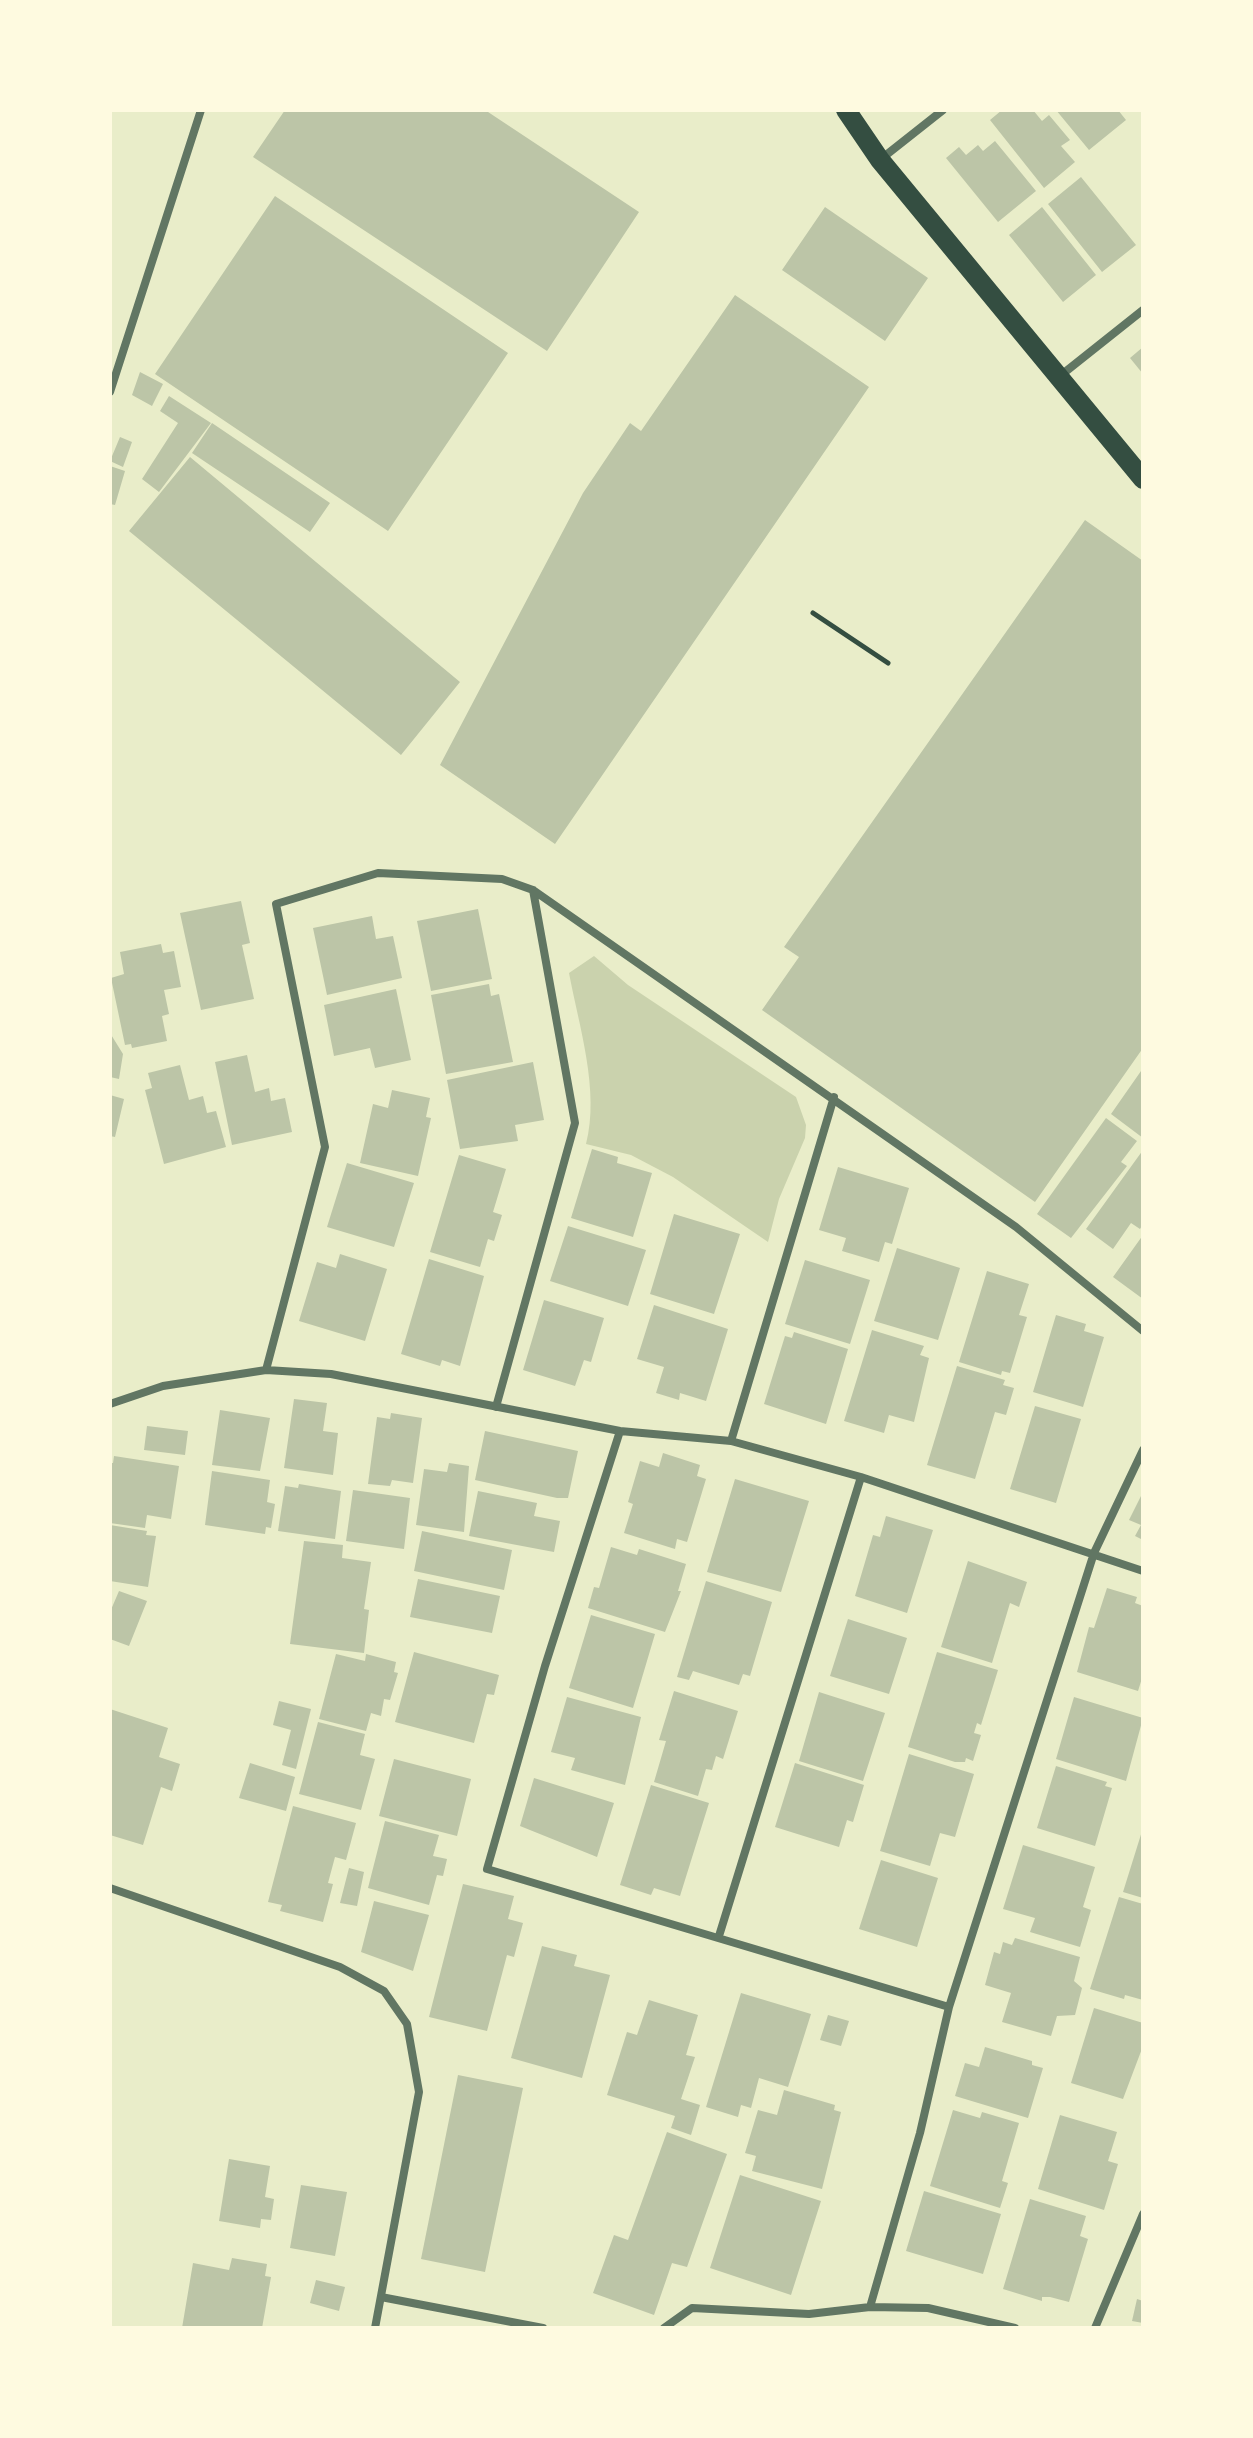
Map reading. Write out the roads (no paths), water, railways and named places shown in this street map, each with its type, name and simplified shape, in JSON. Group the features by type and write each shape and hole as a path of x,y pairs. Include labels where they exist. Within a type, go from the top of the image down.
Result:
{"main road":[{"path":"846,110 880,160 1143,479"}],"street":[{"path":"110,392 201,110"},
{"path":"880,160 943,110"},
{"path":"1059,376 1143,310"},
{"path":"266,1370 325,1147 276,904 378,873 502,879 533,890 834,1097 1016,1227 1143,1331"},
{"path":"496,1407 575,1123 533,890"},
{"path":"731,1441 834,1097"},
{"path":"110,1404 163,1386 266,1370 331,1374 620,1431 731,1441 861,1477 1143,1571"},
{"path":"620,1431 545,1666 487,1869 949,2007"},
{"path":"870,2307 920,2133 949,2007 1094,1553 1143,1450"},
{"path":"719,1936 861,1477"},
{"path":"110,1888 340,1967 384,1991 407,2024 419,2092 375,2328"},
{"path":"1095,2328 1143,2214"},
{"path":"381,2297 543,2328"},
{"path":"664,2328 692,2308 809,2314 870,2307 928,2308 1015,2328"}]}
